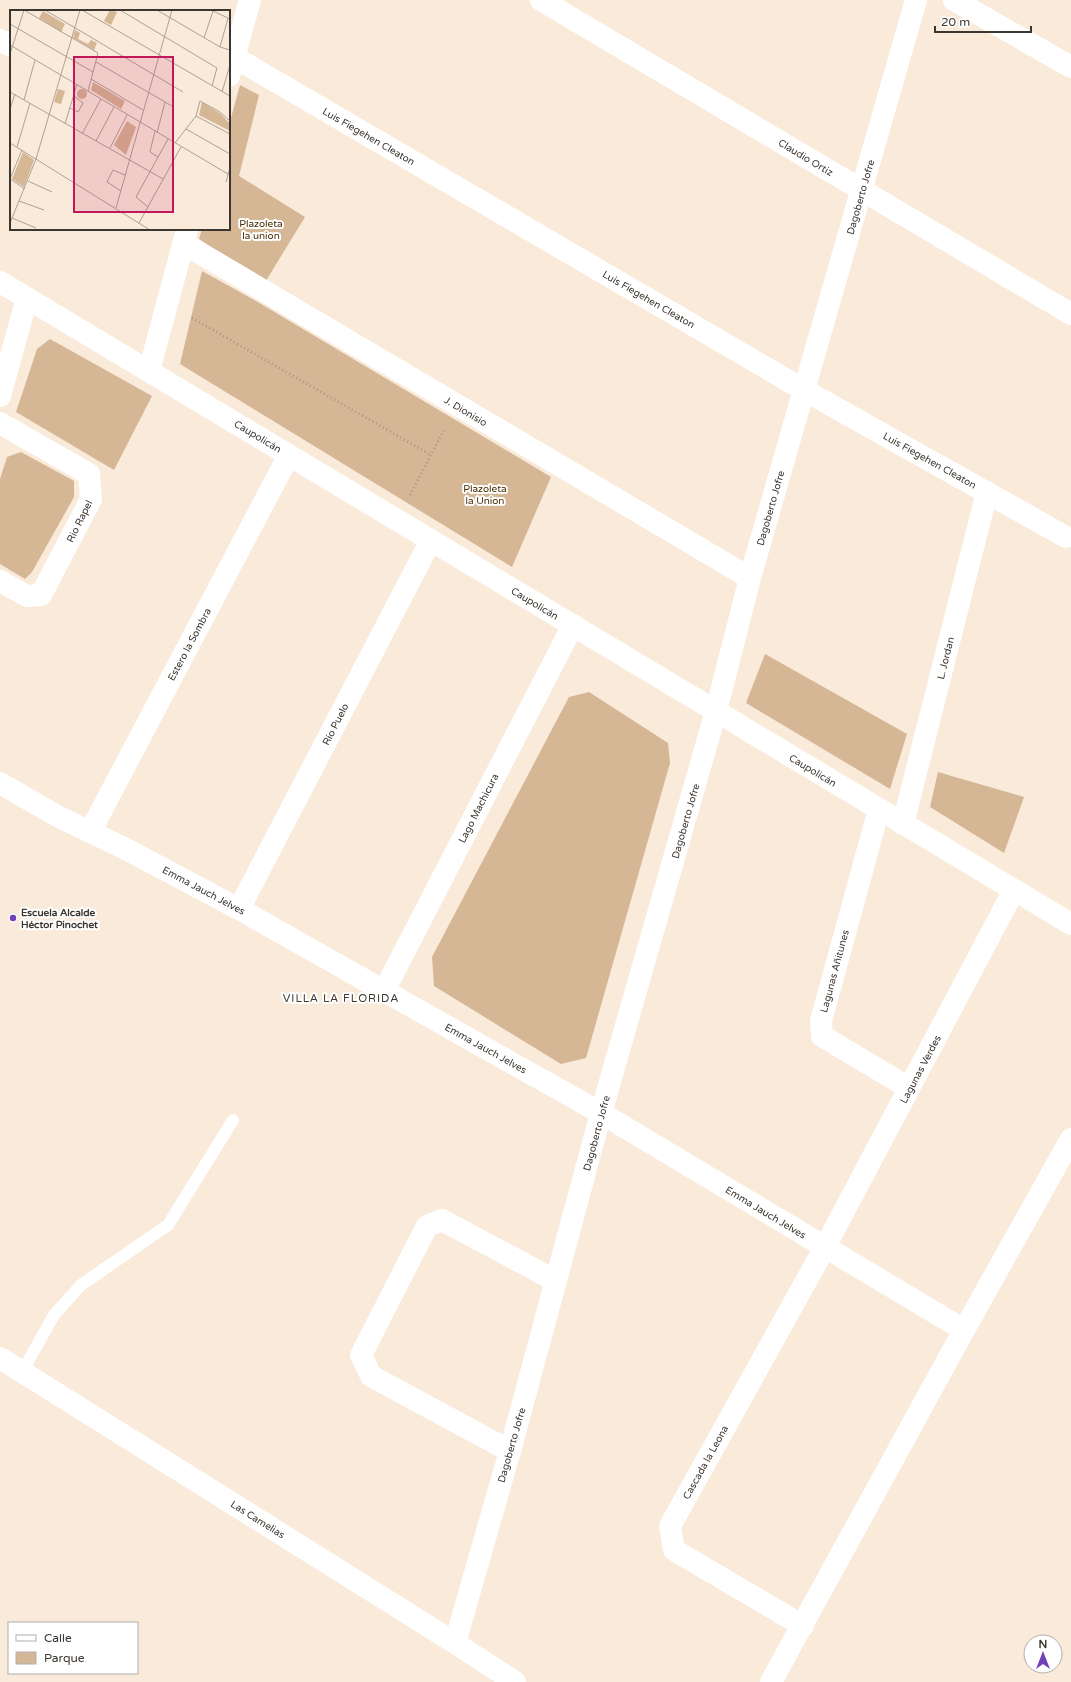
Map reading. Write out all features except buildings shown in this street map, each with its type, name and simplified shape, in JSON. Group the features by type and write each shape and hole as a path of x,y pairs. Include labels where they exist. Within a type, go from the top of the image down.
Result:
{"street":[{"name":"Luis Fiegehen Cleaton","path":"250,0 232,66 1066,538"},
{"name":"Claudio Ortiz","path":"542,0 1071,314"},
{"name":"Dagoberto Jofre","path":"455,1643 510,1451 601,1113 716,711 750,578 863,190 916,0"},
{"path":"954,0 1071,67"},
{"path":"0,40 10,45"},
{"path":"149,372 185,236"},
{"name":"J. Dionisio","path":"185,236 457,405 750,578"},
{"name":"Caupolicán","path":"0,282 1071,924"},
{"path":"0,396 27,298"},
{"name":"Rio Rapel","path":"0,423 89,474 91,499 41,595 27,596 0,581"},
{"name":"Estero la Sombra","path":"90,832 289,455"},
{"name":"L. Jordan","path":"903,824 987,492"},
{"name":"Río Puelo","path":"239,909 431,540"},
{"name":"Lago Machicura","path":"384,991 573,626"},
{"name":"Emma Jauch Jelves","path":"0,783 59,817 239,909 601,1113 964,1330"},
{"name":"Lagunas Añitunes","path":"879,809 821,1020 822,1036 909,1088"},
{"name":"Lagunas Verdes","path":"825,1247 1014,890"},
{"path":"771,1682 964,1330 1071,1139"},
{"path":"510,1451 371,1376 362,1355 427,1226 442,1220 556,1281"},
{"name":"Cascada la Leona","path":"803,1626 674,1550 670,1526 825,1247"},
{"name":"Las Camelias","path":"0,1358 516,1682"}],"lane":[{"path":"22,1372 54,1315 80,1285 168,1225 233,1120"}],"path":[{"path":"166,304 431,455"},
{"path":"397,520 457,405"}],"green space":[{"name":"Plazoleta la union","path":"240,85 259,95 239,176 305,217 264,284 199,239 202,230 230,230 230,121"},
{"name":"Plazoleta la Union","path":"202,271 256,301 551,477 512,567 180,364"},
{"path":"50,339 152,396 114,470 16,412 37,349"},
{"path":"21,452 74,481 74,497 32,572 25,579 0,564 0,479 7,457"},
{"path":"765,654 907,734 890,789 746,703"},
{"path":"589,692 668,743 670,763 586,1058 561,1064 434,986 432,957 569,697"},
{"path":"938,772 1024,797 1004,853 930,807"}],"place":[{"name":"Escuela Alcalde Héctor Pinochet","path":"13,918"}],"district":[{"name":"VILLA LA FLORIDA","path":"341,998"}]}
